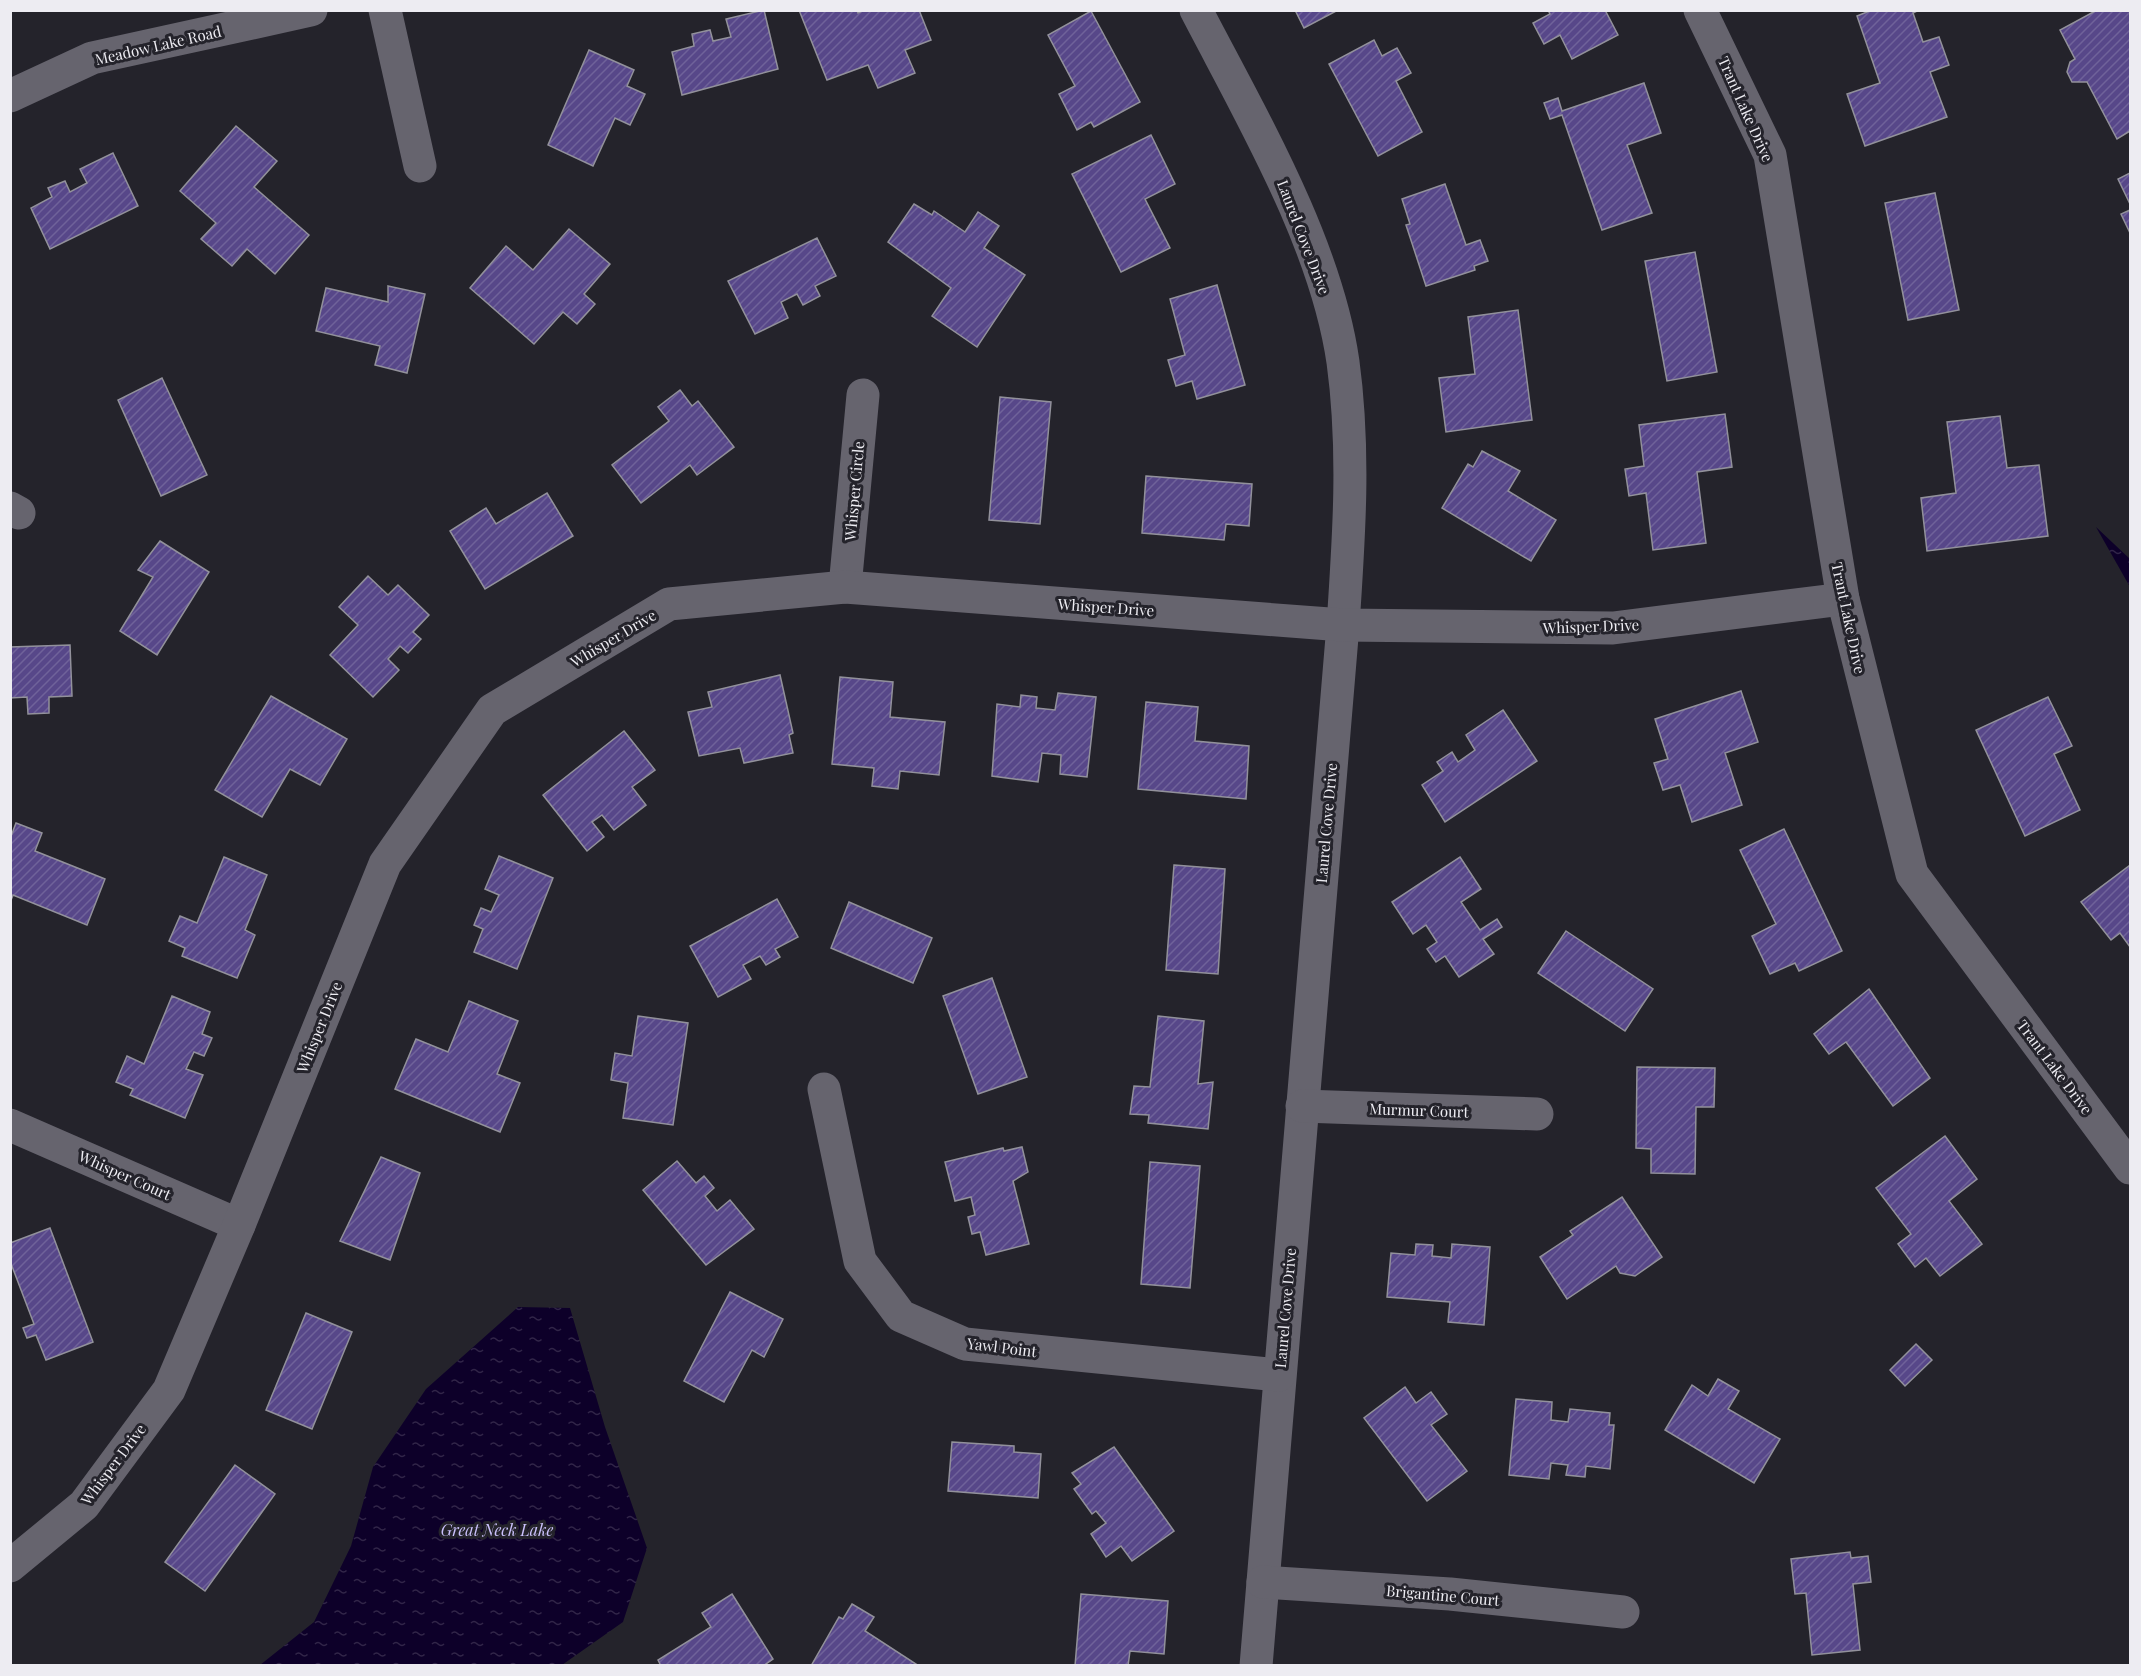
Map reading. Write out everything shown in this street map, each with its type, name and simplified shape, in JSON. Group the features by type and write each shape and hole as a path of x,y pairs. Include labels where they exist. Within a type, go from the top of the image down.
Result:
{"street":[{"name":"Meadow Lake Road","path":"10,96 92,58 311,10"},
{"path":"385,10 420,166"},
{"name":"Laurel Cove Drive","path":"1196,10 1272,156 1316,261 1333,317 1342,361 1350,435 1351,511 1343,625 1256,1665"},
{"name":"Trant Lake Drive","path":"1700,10 1770,155 1843,599 1912,874 2130,1168"},
{"name":"Whisper Circle","path":"845,586 863,396"},
{"name":"Whisper Drive","path":"10,1566 84,1505 169,1390 239,1225 385,864 492,710 669,604 845,586 1343,625 1613,628 1843,599"},
{"name":"Yawl Point","path":"824,1089 860,1261 901,1316 965,1344 1279,1375"},
{"name":"Murmur Court","path":"1302,1106 1536,1114"},
{"name":"Whisper Court","path":"10,1125 239,1225"},
{"name":"Brigantine Court","path":"1263,1582 1450,1594 1623,1612"}],"water":[{"path":"2096,527 2130,559 2130,587"},
{"name":"Great Neck Lake","path":"518,1307 570,1308 605,1427 647,1548 623,1622 562,1665 260,1665 314,1622 351,1546 373,1467 426,1389"}],"building":[{"path":"764,10 778,69 682,95 672,52 694,46 692,34 710,30 713,41 731,37 726,19"},
{"path":"799,10 857,10 858,13 864,10 919,10 931,40 905,50 915,73 878,88 868,65 827,80"},
{"path":"1295,10 1338,10 1304,28"},
{"path":"1548,10 1605,10 1618,35 1572,59 1560,35 1544,44 1533,23 1550,14"},
{"path":"1872,10 1919,10 1913,13 1923,42 1939,37 1949,65 1930,72 1947,117 1865,146 1847,94 1880,83 1857,16"},
{"path":"2097,10 2130,10 2130,131 2117,139 2087,82 2072,82 2067,72 2070,62 2075,59 2060,30"},
{"path":"1091,11 1140,102 1094,127 1091,122 1077,130 1059,94 1075,86 1048,35"},
{"path":"1374,40 1382,56 1397,48 1411,73 1396,81 1422,132 1378,156 1329,64"},
{"path":"589,50 634,70 627,86 645,94 630,125 615,118 593,166 548,145"},
{"path":"1644,83 1661,133 1627,145 1652,213 1602,230 1562,115 1550,119 1544,103 1558,98 1562,111"},
{"path":"236,126 277,161 254,187 309,235 275,274 247,249 232,266 201,239 216,223 180,191"},
{"path":"1151,135 1175,184 1145,199 1170,248 1121,272 1072,174"},
{"path":"113,153 138,206 50,249 31,208 52,197 48,188 65,181 70,192 87,183 80,169"},
{"path":"2130,173 2130,204 2118,179"},
{"path":"1445,184 1466,245 1480,240 1488,261 1474,266 1475,270 1426,286 1406,225 1410,224 1402,199"},
{"path":"1935,193 1959,310 1908,320 1885,203"},
{"path":"914,204 932,215 934,211 965,232 978,212 999,226 984,248 1025,275 977,347 932,316 951,288 888,242"},
{"path":"2130,210 2130,233 2121,214"},
{"path":"569,229 610,264 584,294 595,304 577,324 563,312 534,344 470,288 506,246 533,270"},
{"path":"817,238 836,276 815,286 820,296 803,305 797,294 781,302 788,318 755,334 728,281"},
{"path":"1695,252 1717,372 1667,381 1645,261"},
{"path":"1217,285 1245,385 1197,399 1192,381 1176,386 1168,360 1185,355 1170,299"},
{"path":"388,286 425,294 407,373 375,365 380,346 316,331 326,288 388,302"},
{"path":"1518,310 1532,420 1446,432 1439,378 1475,374 1468,317"},
{"path":"162,378 207,475 161,496 118,400"},
{"path":"680,390 692,406 698,401 734,447 697,475 690,465 641,503 612,465 669,421 658,407"},
{"path":"1000,397 1051,402 1040,524 989,520"},
{"path":"1725,414 1732,467 1697,472 1706,543 1653,550 1646,493 1629,496 1625,469 1644,466 1639,425"},
{"path":"2000,416 2007,468 2039,465 2048,536 1927,551 1921,498 1956,493 1947,422"},
{"path":"1482,451 1520,471 1508,491 1556,520 1531,561 1442,508 1468,464 1473,467"},
{"path":"1146,476 1252,484 1249,526 1226,524 1224,540 1142,533"},
{"path":"547,493 573,536 485,589 450,531 486,508 496,524"},
{"path":"160,541 209,572 157,655 120,631 153,577 138,570"},
{"path":"368,576 388,595 398,585 429,615 413,632 421,639 408,653 400,646 388,659 399,670 373,697 330,655 358,625 339,607"},
{"path":"70,645 72,696 49,697 49,713 28,714 27,697 10,698 10,647"},
{"path":"780,675 793,733 789,735 793,753 744,763 740,748 699,756 688,712 712,707 708,692"},
{"path":"840,677 893,682 890,717 945,722 939,775 900,771 898,789 872,786 874,768 832,764"},
{"path":"1741,691 1758,742 1725,753 1742,805 1692,822 1680,785 1663,790 1654,763 1668,759 1655,719"},
{"path":"1058,693 1096,697 1087,777 1060,774 1061,755 1042,753 1038,782 992,776 997,704 1020,707 1021,695 1037,697 1036,708 1055,710"},
{"path":"271,696 347,739 320,785 290,769 262,817 215,790"},
{"path":"2048,697 2072,746 2054,754 2080,810 2025,836 1976,730"},
{"path":"1146,702 1198,707 1195,741 1249,746 1246,799 1138,789"},
{"path":"1503,710 1537,761 1445,822 1422,785 1443,771 1437,762 1452,752 1458,762 1475,750 1466,735"},
{"path":"624,731 655,770 632,787 646,805 614,830 602,815 592,822 604,837 587,851 543,795"},
{"path":"16,823 42,833 35,851 105,879 87,925 13,895 10,903 10,839"},
{"path":"1784,829 1842,951 1799,971 1795,963 1770,974 1752,936 1776,924 1740,850"},
{"path":"499,856 553,878 517,969 474,952 483,929 474,925 481,908 491,912 499,895 485,889"},
{"path":"224,857 267,875 245,930 255,935 237,978 182,956 185,948 169,941 180,916 197,923"},
{"path":"1460,857 1481,889 1461,902 1480,930 1497,919 1502,927 1483,939 1494,954 1459,977 1445,956 1436,962 1427,949 1437,942 1426,925 1413,934 1392,902"},
{"path":"1174,865 1225,869 1218,974 1166,970"},
{"path":"2129,866 2130,947 2120,933 2111,940 2081,902"},
{"path":"777,899 798,937 775,949 780,957 766,965 760,956 743,965 751,979 718,997 690,946"},
{"path":"849,902 932,938 913,983 831,948"},
{"path":"1566,931 1653,989 1625,1031 1538,973"},
{"path":"992,978 1027,1077 978,1094 943,996"},
{"path":"1869,989 1930,1078 1893,1106 1846,1042 1829,1054 1814,1034"},
{"path":"172,996 210,1012 202,1034 212,1038 204,1056 194,1052 186,1069 203,1075 185,1118 130,1095 133,1089 116,1082 127,1056 144,1064"},
{"path":"469,1001 518,1021 497,1074 520,1083 500,1132 395,1089 416,1039 448,1052"},
{"path":"638,1016 688,1023 673,1125 623,1118 628,1083 611,1080 615,1053 632,1056"},
{"path":"1158,1016 1204,1021 1198,1084 1213,1082 1208,1129 1148,1123 1149,1115 1130,1114 1134,1086 1150,1087"},
{"path":"1637,1067 1715,1068 1714,1107 1696,1107 1695,1174 1651,1173 1651,1149 1636,1148"},
{"path":"1945,1136 1977,1179 1949,1201 1982,1244 1940,1276 1926,1258 1915,1267 1898,1244 1911,1234 1876,1188"},
{"path":"1022,1147 1028,1172 1013,1181 1029,1244 986,1255 980,1232 972,1234 968,1217 975,1215 971,1197 955,1201 945,1162 1003,1148 1004,1151"},
{"path":"381,1157 420,1173 390,1260 340,1241"},
{"path":"677,1161 696,1183 704,1176 714,1188 705,1196 717,1211 730,1200 754,1229 706,1265 643,1190"},
{"path":"1150,1162 1200,1166 1190,1288 1141,1284"},
{"path":"1622,1197 1662,1257 1635,1276 1620,1273 1616,1266 1567,1299 1540,1257 1573,1235 1570,1231"},
{"path":"50,1228 93,1342 46,1360 36,1335 27,1338 23,1328 34,1324 10,1261 10,1243"},
{"path":"1416,1244 1433,1245 1432,1256 1451,1258 1452,1244 1490,1247 1484,1325 1448,1322 1450,1302 1387,1297 1391,1253 1415,1255"},
{"path":"730,1292 783,1319 764,1357 752,1350 724,1402 684,1381"},
{"path":"306,1313 352,1332 312,1429 266,1410"},
{"path":"1916,1344 1932,1360 1905,1386 1890,1370"},
{"path":"1718,1379 1739,1391 1728,1409 1780,1439 1754,1483 1665,1430 1692,1385 1708,1396"},
{"path":"1405,1387 1416,1403 1431,1392 1447,1414 1431,1425 1467,1471 1427,1501 1364,1418"},
{"path":"1516,1399 1552,1402 1551,1420 1568,1422 1570,1409 1610,1413 1609,1425 1614,1425 1610,1469 1586,1466 1585,1477 1566,1475 1568,1465 1551,1463 1549,1479 1509,1475"},
{"path":"952,1442 1014,1446 1014,1452 1041,1454 1038,1498 948,1491"},
{"path":"1114,1447 1174,1531 1132,1561 1121,1546 1106,1557 1091,1534 1106,1523 1096,1511 1092,1514 1074,1489 1081,1484 1072,1473"},
{"path":"235,1465 275,1494 205,1591 165,1562"},
{"path":"1850,1552 1851,1558 1868,1556 1871,1582 1853,1584 1860,1650 1812,1655 1806,1593 1795,1594 1791,1559"},
{"path":"732,1594 773,1659 763,1666 661,1666 658,1660 711,1627 702,1613"},
{"path":"1081,1594 1168,1601 1164,1654 1130,1651 1128,1666 1075,1666"},
{"path":"852,1604 874,1617 865,1631 919,1666 811,1666 839,1617 843,1619"}]}
